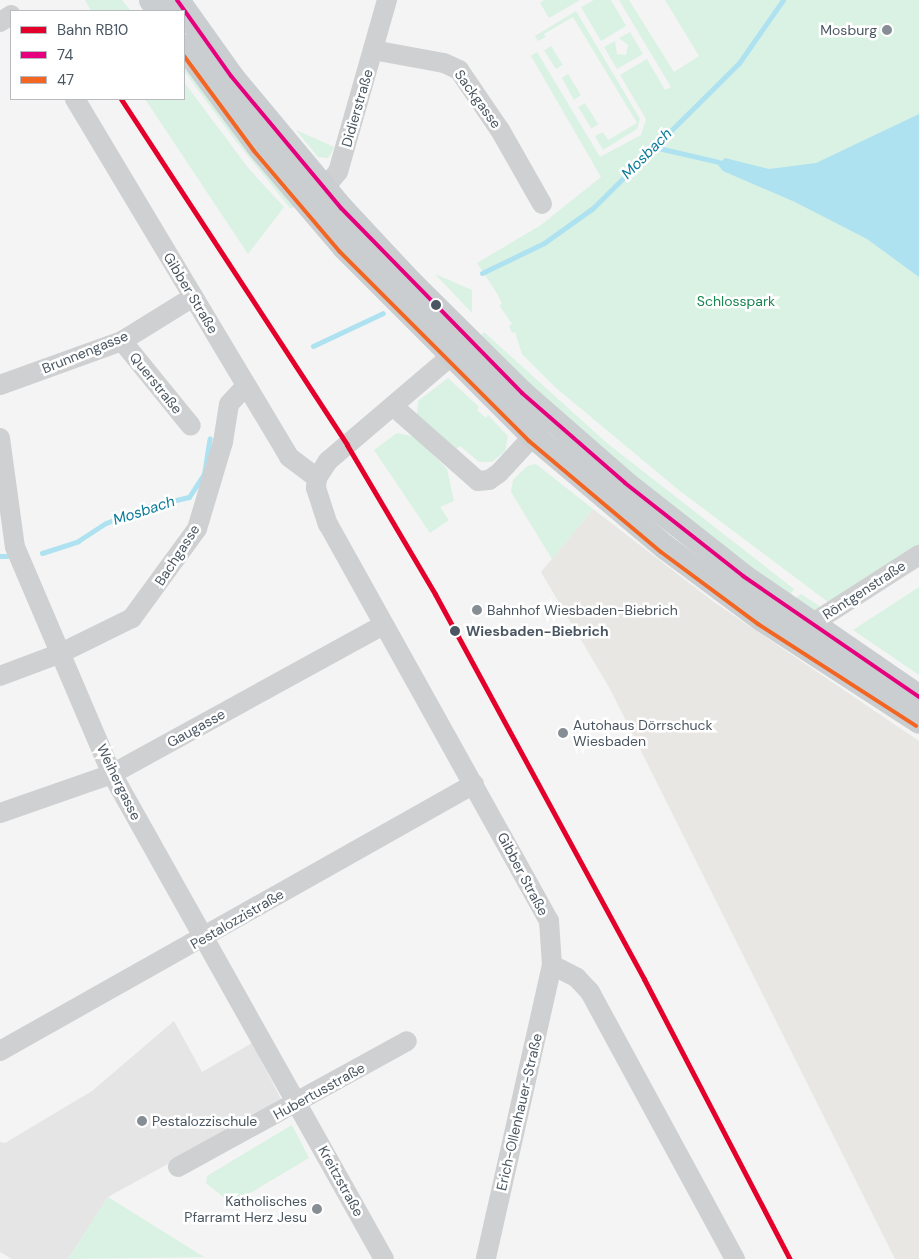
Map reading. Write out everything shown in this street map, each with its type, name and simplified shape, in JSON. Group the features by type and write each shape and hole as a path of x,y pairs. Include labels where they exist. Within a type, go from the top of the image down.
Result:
{"main road":[{"path":"185,11 317,198 363,268 533,436 666,547 762,619 919,721"},
{"path":"185,47 228,108 317,198 410,282 541,410 664,514 810,625 919,697"}],"street":[{"name":"Didierstraße","path":"317,198 338,172 388,0"},
{"name":"Sackgasse","path":"373,50 444,63 459,70 500,130 542,204"},
{"name":"Gibber Straße","path":"76,100 290,457 317,478 317,496 322,512 543,908 550,929 552,965"},
{"name":"Brunnengasse","path":"0,385 122,340 193,297"},
{"name":"Querstraße","path":"122,340 191,426"},
{"path":"317,478 328,461 451,356 464,354 496,368"},
{"name":"Bachgasse","path":"0,676 61,654 132,618 197,529 223,442 229,404 246,386"},
{"path":"394,406 478,481 494,477 533,436 539,424 541,410"},
{"name":"Weihergasse","path":"0,438 14,547 112,774 298,1103"},
{"name":"Röntgenstraße","path":"810,625 843,602 919,555"},
{"name":"Gaugasse","path":"0,813 112,774 383,624"},
{"name":"Pestalozzistraße","path":"0,1051 474,784"},
{"path":"552,965 577,978 590,992 734,1259"},
{"name":"Erich-Ollenhauer-Straße","path":"486,1259 552,965"},
{"name":"Hubertusstraße","path":"178,1167 298,1103 407,1041"},
{"name":"Kreitzstraße","path":"298,1103 384,1259"}],"shaded area":[{"path":"593,509 714,602 919,741 919,1259 895,1259 610,689 541,572"},
{"name":"Pestalozzischule","path":"174,1021 202,1072 252,1043 282,1101 108,1197 68,1259 12,1259 0,1252 0,1142 5,1143 92,1091"}],"green space":[{"path":"85,0 122,0 130,10 90,10"},
{"path":"544,0 580,0 549,18 540,3"},
{"path":"594,0 611,0 626,26 601,41 581,7"},
{"name":"Schlosspark","path":"619,0 629,0 674,72 699,56 665,0 919,0 919,544 828,602 680,491 555,387 522,354 515,332 512,333 509,326 512,324 499,305 502,304 498,295 477,263 541,225 601,177 531,56 537,52 600,157 641,135 646,119 620,75 647,59 665,90 671,87"},
{"path":"576,11 640,119 637,129 603,150 595,136 603,132 608,140 637,123 573,17 544,34 546,37 538,41 535,36"},
{"path":"630,32 643,54 617,69 604,47 615,41 617,54 626,55 628,45 619,38"},
{"path":"551,46 563,65 556,69 544,50"},
{"path":"185,61 295,207 290,208 235,140 185,72"},
{"path":"568,74 581,95 574,100 562,78"},
{"path":"185,83 249,169 284,207 248,254 146,100 185,100"},
{"path":"585,103 598,124 591,128 578,107"},
{"path":"296,130 334,147 328,158 318,157"},
{"path":"435,274 472,290 472,313"},
{"path":"484,332 608,444 794,589 788,598 671,510 477,339"},
{"path":"448,378 479,407 477,410 486,418 488,415 508,436 505,451 492,462 479,462 460,446 456,449 417,414 418,401"},
{"path":"397,433 416,437 447,469 454,501 440,507 449,520 430,533 374,450"},
{"path":"536,464 593,509 552,559 511,492 513,480 527,466"},
{"path":"919,587 919,675 853,630"},
{"path":"801,594 821,607 811,611 796,598"},
{"path":"292,1125 309,1158 232,1204 206,1183 207,1176"},
{"path":"108,1197 204,1257 68,1259"}],"water":[{"path":"919,114 919,277 867,239 795,202 723,171 718,165 725,158 769,169 816,163"}],"waterway":[{"name":"Mosbach","path":"482,273 544,243 593,208 739,63 783,0"},
{"path":"654,147 719,162"},
{"name":"Mosbach","path":"313,346 383,313"},
{"name":"Mosbach","path":"42,553 78,541 106,523 146,507 189,497 204,474 210,438"},
{"name":"Mosbach","path":"0,556 7,556"}],"rail line":[{"name":"RB10","path":"122,100 347,445 435,594 644,979 790,1259"}],"transit line":[{"name":"74","path":"177,0 184,10"},
{"name":"74","path":"185,11 231,76 341,208 522,393 625,483 743,576 919,697"},
{"name":"47","path":"185,57 254,151 339,251 529,441 661,552 758,624 916,726"}],"place":[{"name":"Mosburg","path":"887,30"},
{"name":"Bahnhof Wiesbaden-Biebrich","path":"477,610"},
{"name":"Wiesbaden-Biebrich","path":"455,631"},
{"name":"Autohaus Dörrschuck Wiesbaden","path":"563,733"},
{"name":"Pestalozzischule","path":"142,1121"},
{"name":"Katholisches Pfarramt Herz Jesu","path":"317,1209"}]}
